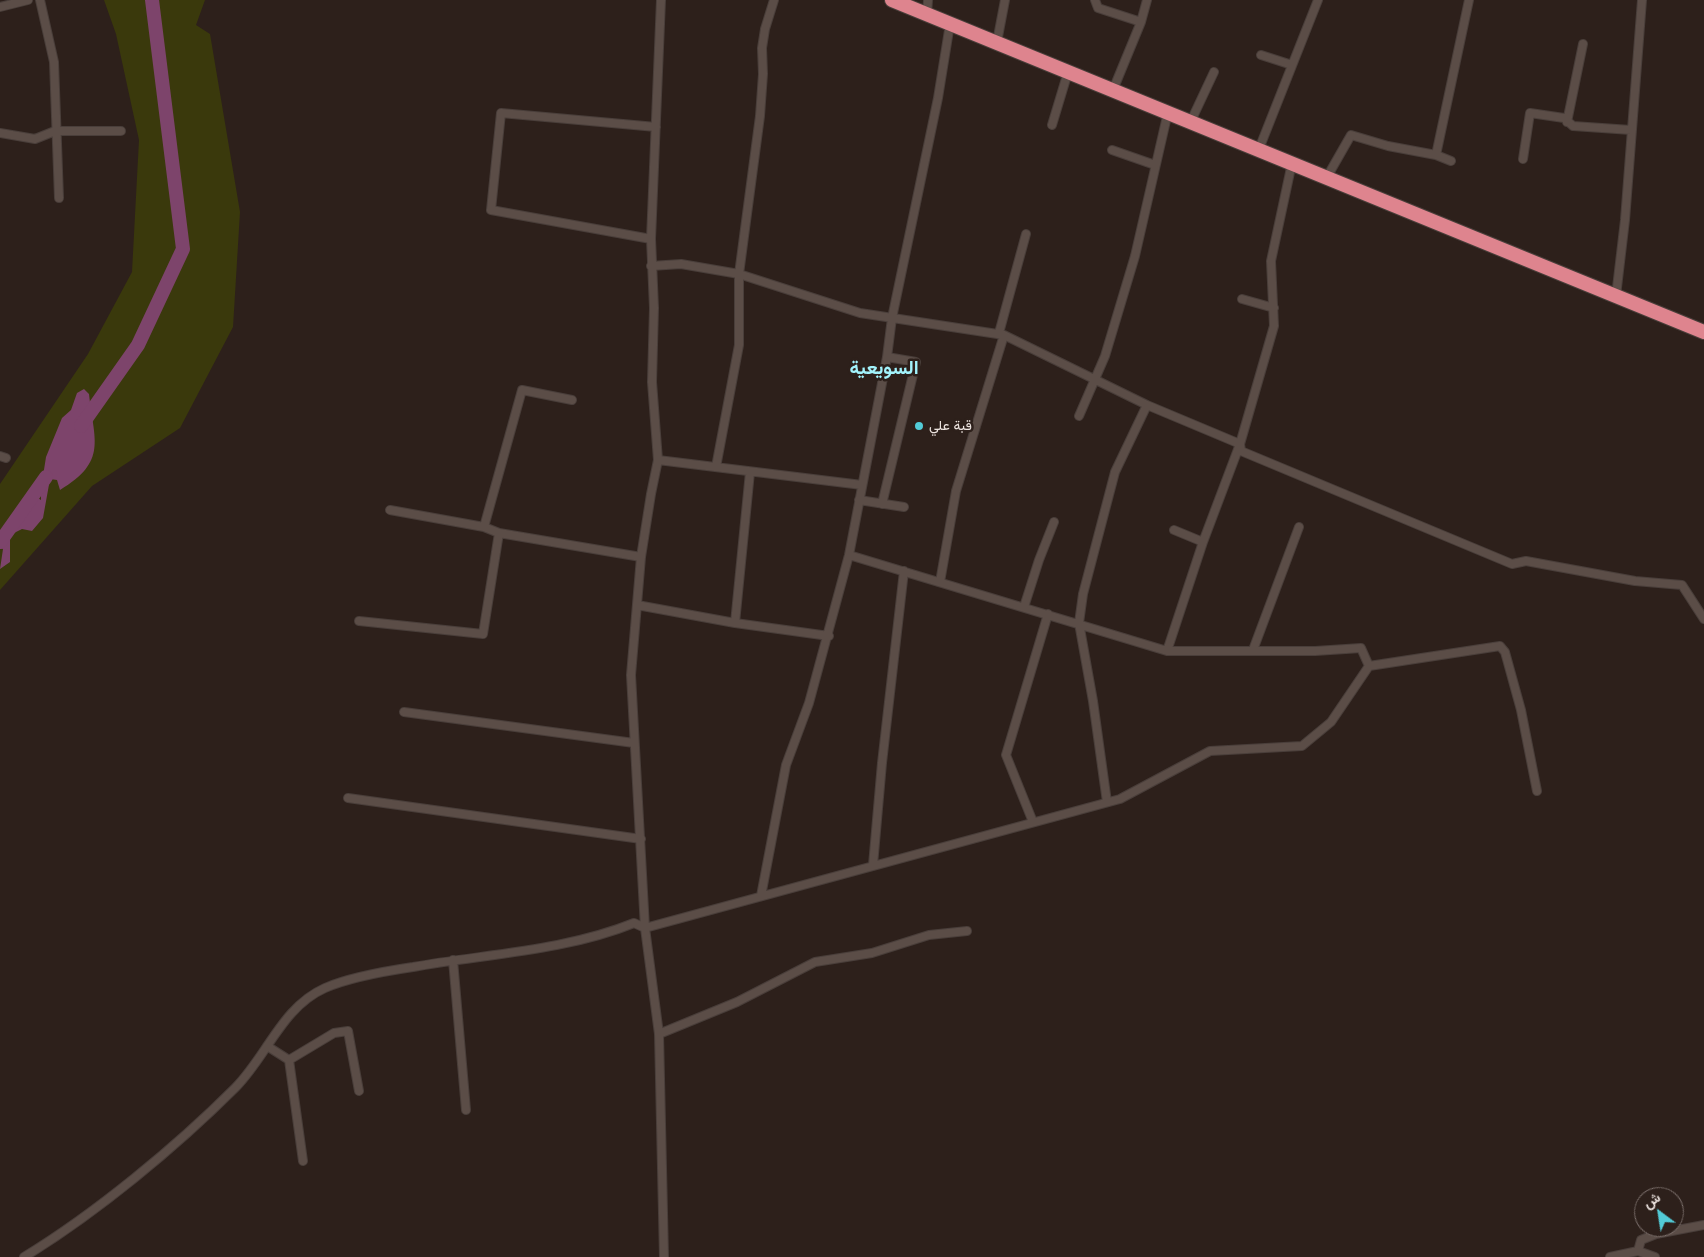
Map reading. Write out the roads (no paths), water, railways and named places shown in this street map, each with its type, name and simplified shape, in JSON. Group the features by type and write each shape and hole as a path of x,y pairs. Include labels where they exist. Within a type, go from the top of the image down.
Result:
{"highway":[{"path":"892,0 1704,332"}],"street":[{"path":"0,7 28,0"},
{"path":"40,0 54,62 55,131 59,167 59,198"},
{"path":"661,0 651,239 654,308 652,382 658,460 650,494 641,557 631,675 645,928 659,1034 664,1257"},
{"path":"716,467 739,345 739,274 760,116 764,74 762,48 765,29 774,0"},
{"path":"927,14 928,0"},
{"path":"998,42 1005,0"},
{"path":"1095,0 1098,8 1141,22"},
{"path":"1113,90 1141,22 1147,0"},
{"path":"1259,149 1318,0"},
{"path":"1436,155 1469,0"},
{"path":"1616,296 1625,220 1642,0"},
{"path":"761,896 786,764 809,703 829,636 849,555 887,357 892,318 938,98 950,24"},
{"path":"1567,122 1583,44"},
{"path":"1261,55 1292,65"},
{"path":"1052,125 1068,72"},
{"path":"1191,121 1214,72"},
{"path":"1079,416 1105,356 1135,256 1168,112"},
{"path":"651,239 491,210 501,113 656,127"},
{"path":"1523,159 1530,113 1564,118 1573,126 1631,130"},
{"path":"0,134 36,139 55,131 121,131"},
{"path":"1327,178 1351,135 1388,146 1436,155 1451,161"},
{"path":"1112,150 1155,165"},
{"path":"1167,651 1202,542 1240,444 1274,326 1271,260 1292,163"},
{"path":"940,582 956,491 1002,334 1026,234"},
{"path":"651,266 681,264 739,274 860,313 1002,334 1147,405 1240,444"},
{"path":"1242,298 1274,308"},
{"path":"882,504 916,362 887,357"},
{"path":"484,527 522,390 572,400"},
{"path":"1107,802 1093,701 1079,623 1083,594 1114,472 1147,405"},
{"path":"1240,444 1242,451 1512,564 1526,561 1635,580 1682,585 1704,619"},
{"path":"658,460 862,485"},
{"path":"734,623 750,472"},
{"path":"859,500 904,507"},
{"path":"390,510 484,527 499,533 641,557"},
{"path":"1024,607 1054,522"},
{"path":"1253,650 1299,527"},
{"path":"1174,530 1202,542"},
{"path":"359,621 483,634 499,533"},
{"path":"849,555 1167,651 1315,651 1361,648 1369,666"},
{"path":"873,865 882,763 904,571"},
{"path":"637,605 734,623 829,636"},
{"path":"1033,822 1006,755 1048,614"},
{"path":"24,1257 114,1192 204,1119 248,1075 284,1022 303,1001 326,988 385,971 561,944 613,931 634,922 645,928 1120,799 1210,752 1302,746 1331,722 1369,666 1500,646 1505,652 1521,710 1537,791"},
{"path":"404,712 634,743"},
{"path":"348,798 641,839"},
{"path":"659,1034 737,1002 815,962 872,953 929,935 967,931"},
{"path":"453,960 466,1110"},
{"path":"289,1060 334,1033 348,1031 359,1091"},
{"path":"267,1046 289,1060 303,1161"},
{"path":"1638,1251 1641,1240 1656,1234 1704,1225"},
{"path":"1610,1257 1638,1251 1655,1257"}],"waterway":[{"path":"81,426 138,345 183,249 152,0"},
{"path":"0,542 46,477"}],"place":[{"name":"قبة علي","path":"919,426"}],"district":[{"name":"السويعية","path":"884,368"}]}
